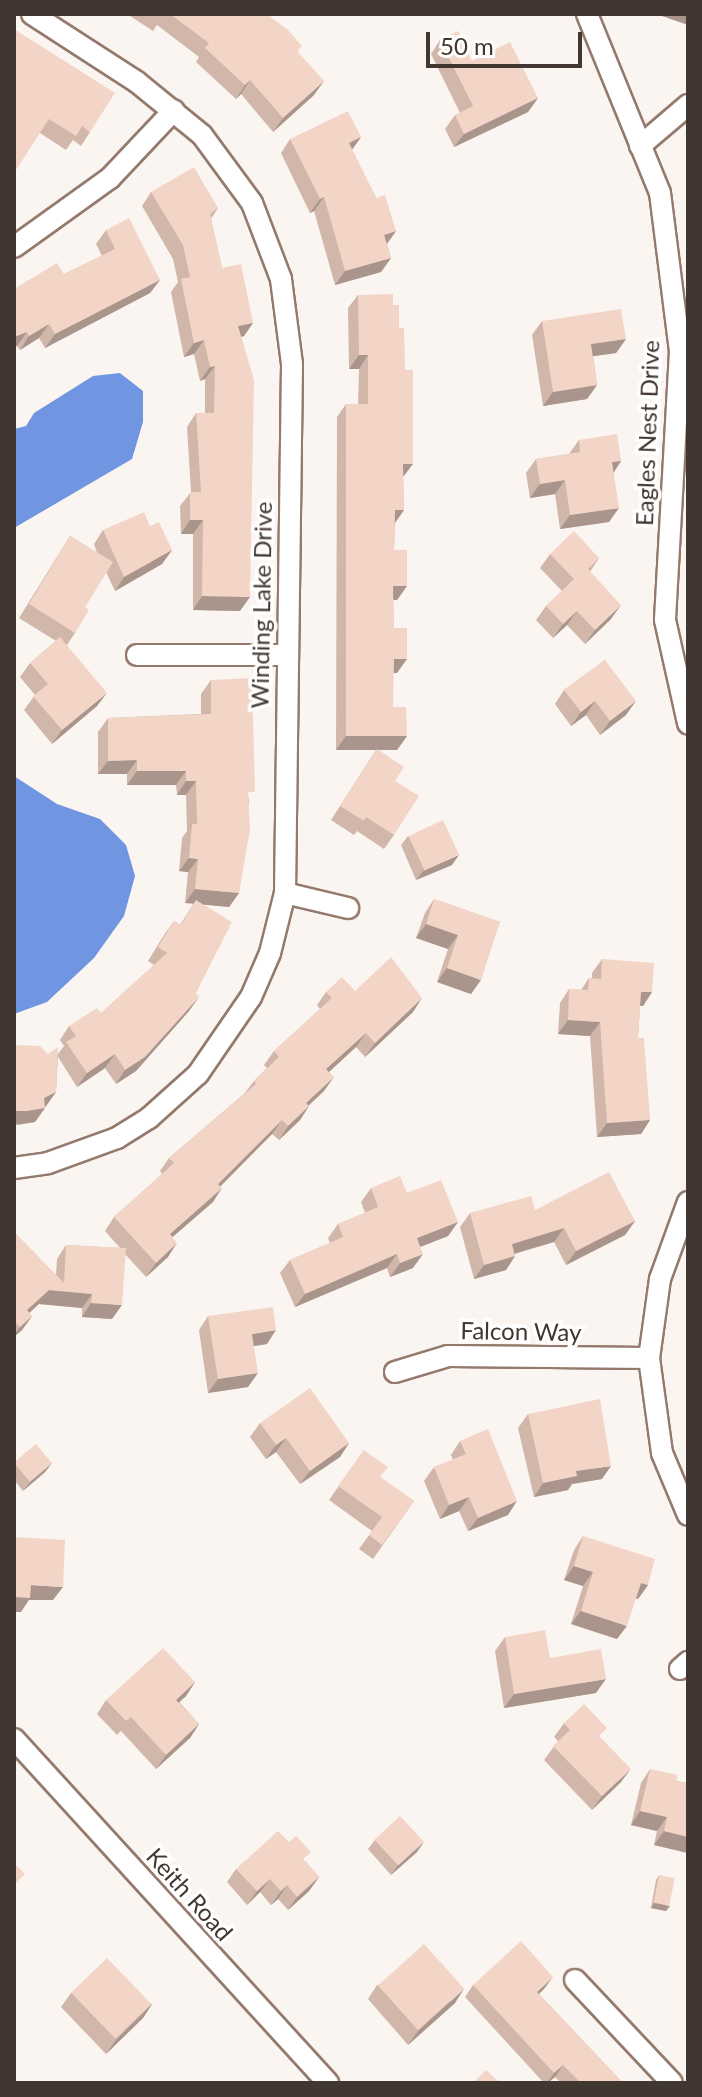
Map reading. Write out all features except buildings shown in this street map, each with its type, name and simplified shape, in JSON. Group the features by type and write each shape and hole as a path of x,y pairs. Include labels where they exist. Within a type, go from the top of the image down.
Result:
{"street":[{"name":"Winding Lake Drive","path":"14,1168 60,1159 117,1138 149,1118 198,1074 251,997 270,953 285,893 289,312 252,203 219,154 174,110 32,14"},
{"name":"Eagles Nest Drive","path":"587,14 660,193 680,351 665,620 688,723"},
{"path":"640,146 688,105"},
{"path":"14,247 110,178 174,110"},
{"path":"137,655 285,655"},
{"path":"285,893 348,908"},
{"path":"688,1202 660,1279 649,1358 662,1453 688,1515"},
{"name":"Falcon Way","path":"395,1372 448,1356 649,1358"},
{"name":"Keith Road","path":"14,1739 328,2083"},
{"path":"575,1980 672,2083"}],"water":[{"path":"120,373 143,391 143,422 132,459 14,528 14,429 26,426 34,413 93,376"},
{"path":"14,776 57,804 100,819 126,845 135,876 124,916 94,958 47,1002 14,1014"}]}
